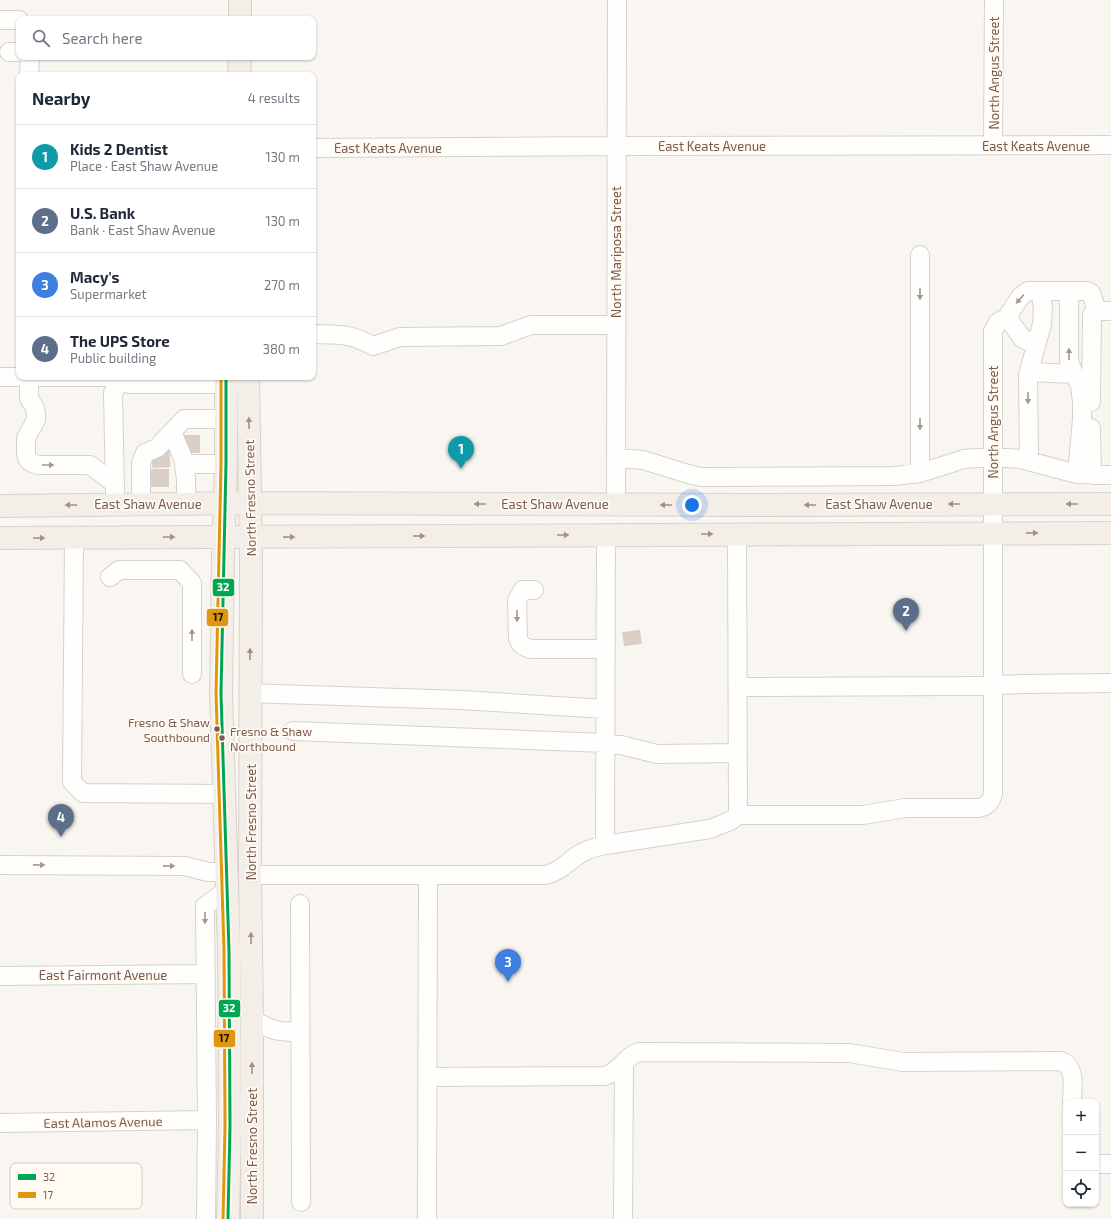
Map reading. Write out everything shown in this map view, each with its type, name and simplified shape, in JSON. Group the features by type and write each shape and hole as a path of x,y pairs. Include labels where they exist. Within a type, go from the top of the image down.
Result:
{"main road":[{"path":"240,0 240,16"},
{"path":"239,72 240,60"},
{"name":"North Fresno Street","path":"248,380 250,504 252,1219"},
{"name":"North Fresno Street","path":"226,381 226,464 221,693 229,959 230,1118 228,1219"},
{"name":"East Shaw Avenue","path":"0,506 115,504 1111,504"},
{"path":"494,535 543,521 603,520 610,517 614,512 616,505"},
{"path":"606,535 612,526 626,520 686,519 748,505"},
{"path":"0,538 1111,533"},
{"path":"224,794 235,802 237,809 240,859 250,875"}],"street":[{"name":"North Mariposa Street","path":"616,505 617,0"},
{"name":"North Angus Street","path":"993,146 994,0"},
{"path":"0,20 16,20"},
{"path":"30,60 30,72"},
{"name":"East Keats Avenue","path":"316,148 616,146 1111,146"},
{"path":"920,255 920,473"},
{"name":"North Angus Street","path":"738,815 863,815 905,808 979,808 990,803 993,794 993,331 998,322 1007,317 1021,296 1028,291 1087,291 1091,293 1104,311"},
{"path":"1029,461 1029,372 1042,324 1043,308 1040,291"},
{"path":"1069,291 1069,361 1080,385 1085,475"},
{"path":"1085,475 1090,412 1092,315 1104,311"},
{"path":"1007,317 1022,338 1036,345"},
{"path":"316,334 350,336 358,338 373,346 400,337 501,336 531,325 616,325"},
{"path":"1029,372 1074,374"},
{"path":"0,377 16,377"},
{"path":"29,380 29,398 35,408 36,415 33,425 26,438 27,458 33,464 38,465 90,465 114,483"},
{"path":"115,504 113,393 120,380"},
{"path":"122,380 129,384 226,381"},
{"path":"141,504 146,469 144,453 157,448 184,419 195,425 226,419"},
{"path":"172,432 185,464 186,504"},
{"path":"90,465 114,446"},
{"path":"616,458 643,460 701,477 894,476 920,473 964,459 993,457 1013,458 1029,461 1085,475 1111,475"},
{"path":"185,464 226,464"},
{"path":"250,875 546,875 558,871 578,855 605,845 710,829 730,821 738,815 737,534"},
{"path":"605,845 606,535"},
{"path":"74,538 72,782 82,793 224,794"},
{"path":"110,577 119,570 180,570 192,583 192,674"},
{"path":"534,590 523,590 517,600 518,638 519,642 524,647 531,649 605,649"},
{"path":"738,687 1111,683"},
{"path":"250,693 462,700 605,709"},
{"path":"293,731 605,743 621,745 657,754 738,753"},
{"path":"0,865 186,866 208,872 227,881 205,906 207,1120 206,1219"},
{"path":"427,1219 428,876"},
{"path":"300,904 301,1202"},
{"name":"East Fairmont Avenue","path":"0,976 206,974"},
{"path":"252,1019 278,1032 300,1032"},
{"path":"428,1077 605,1076 613,1073 630,1056 639,1052 848,1053 902,1062 1061,1061 1066,1063 1072,1071 1072,1099"},
{"path":"624,1063 624,1219"},
{"name":"East Alamos Avenue","path":"0,1123 207,1120"},
{"path":"1099,1164 1111,1164"}],"tunnel":[{"path":"191,431 191,453"},
{"path":"152,459 174,458"},
{"path":"151,478 174,478"},
{"path":"631,631 633,645"}],"transit line":[{"name":"17","path":"221,380 221,464 216,693 224,951 225,1126 223,1219"},
{"name":"32","path":"226,380 226,464 221,693 229,951 230,1126 228,1219"}],"place":[{"name":"Kids 2 Dentist","path":"461,469"},
{"name":"U.S. Bank","path":"906,631"},
{"name":"Fresno & Shaw Southbound","path":"217,729"},
{"name":"Fresno & Shaw Northbound","path":"222,738"},
{"name":"The UPS Store","path":"61,837"},
{"name":"Macy's","path":"508,982"}]}
